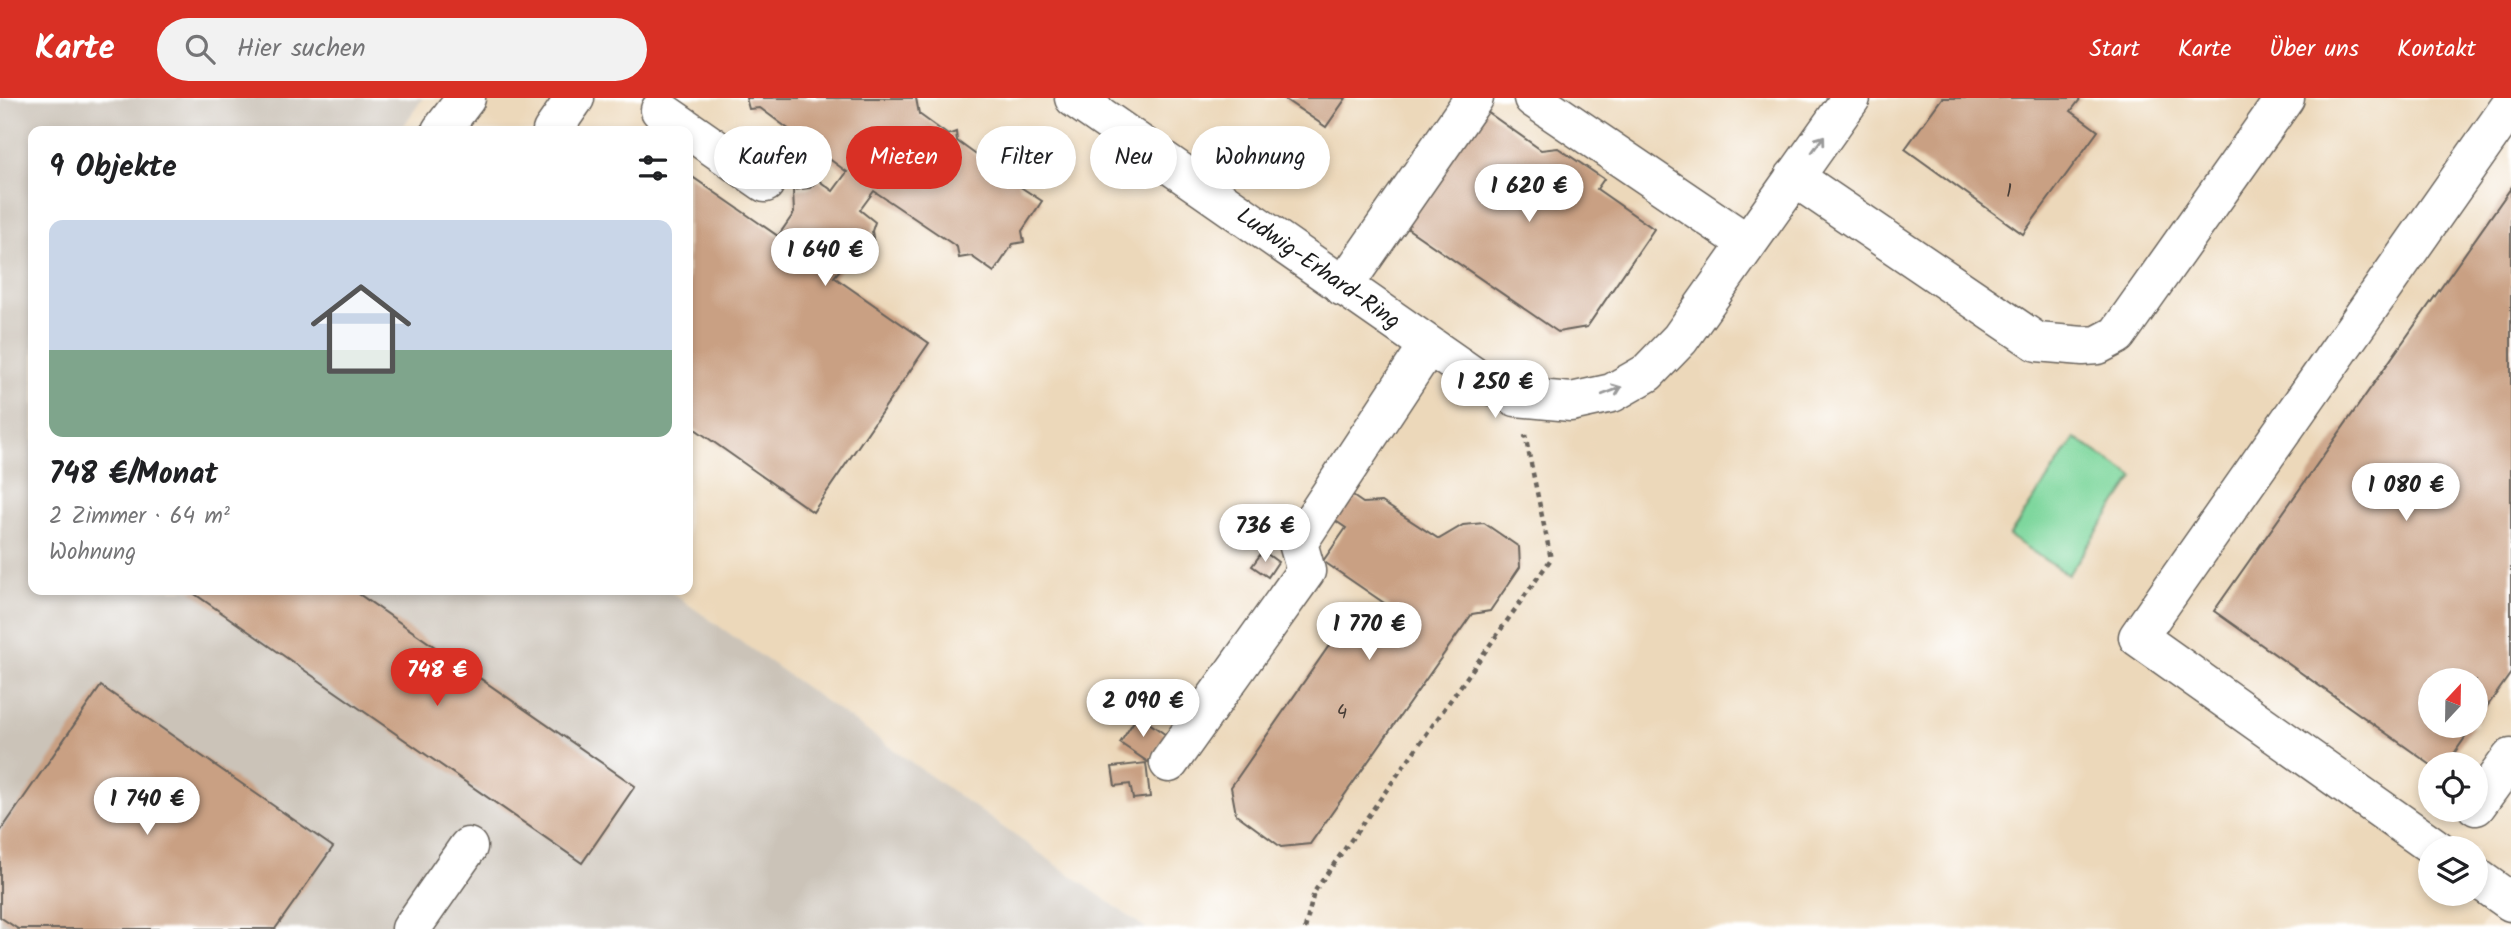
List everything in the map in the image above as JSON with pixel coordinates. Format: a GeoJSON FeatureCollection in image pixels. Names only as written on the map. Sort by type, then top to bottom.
{"type":"FeatureCollection","features":[{"type":"Feature","properties":{"kind":"street"},"geometry":{"type":"LineString","coordinates":[[445,126],[466,98]]}},
{"type":"Feature","properties":{"kind":"street"},"geometry":{"type":"LineString","coordinates":[[555,126],[575,98]]}},
{"type":"Feature","properties":{"kind":"street","name":"Ludwig-Erhard-Ring"},"geometry":{"type":"LineString","coordinates":[[1074,98],[1476,378],[1517,397],[1571,402],[1612,393],[1647,373],[1680,339],[1851,98]]}},
{"type":"Feature","properties":{"kind":"street"},"geometry":{"type":"LineString","coordinates":[[1343,286],[1474,98]]}},
{"type":"Feature","properties":{"kind":"street"},"geometry":{"type":"LineString","coordinates":[[1534,98],[1747,243]]}},
{"type":"Feature","properties":{"kind":"street"},"geometry":{"type":"LineString","coordinates":[[1794,177],[2037,342],[2098,345],[2117,335],[2285,98]]}},
{"type":"Feature","properties":{"kind":"street"},"geometry":{"type":"LineString","coordinates":[[2419,836],[2138,637],[2511,105]]}},
{"type":"Feature","properties":{"kind":"street"},"geometry":{"type":"LineString","coordinates":[[657,113],[677,126]]}},
{"type":"Feature","properties":{"kind":"street"},"geometry":{"type":"LineString","coordinates":[[693,136],[714,150]]}},
{"type":"Feature","properties":{"kind":"street"},"geometry":{"type":"LineString","coordinates":[[1170,763],[1306,571],[1298,543],[1428,346]]}},
{"type":"Feature","properties":{"kind":"street"},"geometry":{"type":"LineString","coordinates":[[2488,790],[2511,758]]}},
{"type":"Feature","properties":{"kind":"street"},"geometry":{"type":"LineString","coordinates":[[411,929],[468,847]]}},
{"type":"Feature","properties":{"kind":"street"},"geometry":{"type":"LineString","coordinates":[[2488,886],[2511,902]]}},
{"type":"Feature","properties":{"kind":"path"},"geometry":{"type":"LineString","coordinates":[[1306,929],[1314,892],[1551,559],[1517,397]]}},
{"type":"Feature","properties":{"kind":"shaded area"},"geometry":{"type":"Polygon","coordinates":[[[0,98],[423,98],[403,126],[28,126],[28,595],[675,595],[1147,929],[0,929],[0,98]]]}},
{"type":"Feature","properties":{"kind":"shaded area"},"geometry":{"type":"Polygon","coordinates":[[[423,98],[2511,98],[2511,884],[2480,929],[1147,929],[675,595],[693,595],[693,126],[403,126],[423,98]]]}},
{"type":"Feature","properties":{"kind":"green space"},"geometry":{"type":"Polygon","coordinates":[[[2075,438],[2134,477],[2068,575],[2009,536],[2075,438]]]}},
{"type":"Feature","properties":{"kind":"building"},"geometry":{"type":"Polygon","coordinates":[[[746,98],[916,98],[919,114],[936,126],[846,126],[846,171],[832,161],[832,126],[784,126],[760,108],[749,109],[746,98]]]}},
{"type":"Feature","properties":{"kind":"building"},"geometry":{"type":"Polygon","coordinates":[[[1283,98],[1346,98],[1325,126],[1283,98]]]}},
{"type":"Feature","properties":{"kind":"building"},"geometry":{"type":"Polygon","coordinates":[[[1942,98],[2081,98],[2071,111],[2098,131],[2023,234],[1905,149],[1942,98]]]}},
{"type":"Feature","properties":{"kind":"building"},"geometry":{"type":"Polygon","coordinates":[[[1483,109],[1541,150],[1558,148],[1604,179],[1597,189],[1654,229],[1587,327],[1558,332],[1401,224],[1483,109]]]}},
{"type":"Feature","properties":{"kind":"building"},"geometry":{"type":"Polygon","coordinates":[[[962,145],[976,155],[976,189],[1024,189],[1042,201],[1022,231],[1024,242],[1013,244],[994,272],[971,256],[959,258],[957,247],[874,191],[860,210],[875,222],[872,231],[875,250],[857,249],[834,277],[929,343],[813,512],[693,428],[693,177],[778,236],[794,213],[793,190],[833,191],[846,173],[846,189],[962,189],[962,145]]]}},
{"type":"Feature","properties":{"kind":"building"},"geometry":{"type":"Polygon","coordinates":[[[2511,188],[2511,673],[2488,705],[2488,668],[2418,668],[2418,738],[2465,738],[2455,752],[2418,752],[2418,756],[2214,611],[2511,188]]]}},
{"type":"Feature","properties":{"kind":"building"},"geometry":{"type":"Polygon","coordinates":[[[1347,492],[1363,503],[1382,502],[1439,539],[1463,525],[1484,523],[1519,547],[1520,567],[1490,611],[1472,614],[1310,844],[1281,847],[1236,814],[1231,787],[1351,614],[1387,638],[1403,616],[1323,561],[1346,528],[1330,517],[1347,492]]]}},
{"type":"Feature","properties":{"kind":"building"},"geometry":{"type":"Polygon","coordinates":[[[1263,551],[1278,562],[1268,577],[1252,566],[1263,551]]]}},
{"type":"Feature","properties":{"kind":"building"},"geometry":{"type":"Polygon","coordinates":[[[196,595],[360,595],[635,786],[582,863],[196,595]]]}},
{"type":"Feature","properties":{"kind":"building"},"geometry":{"type":"Polygon","coordinates":[[[101,686],[333,847],[275,929],[18,929],[0,917],[0,832],[101,686]]]}},
{"type":"Feature","properties":{"kind":"building"},"geometry":{"type":"Polygon","coordinates":[[[1138,715],[1166,735],[1148,762],[1120,743],[1138,715]]]}},
{"type":"Feature","properties":{"kind":"building"},"geometry":{"type":"Polygon","coordinates":[[[1146,763],[1150,797],[1133,799],[1130,784],[1115,786],[1112,767],[1146,763]]]}}]}
